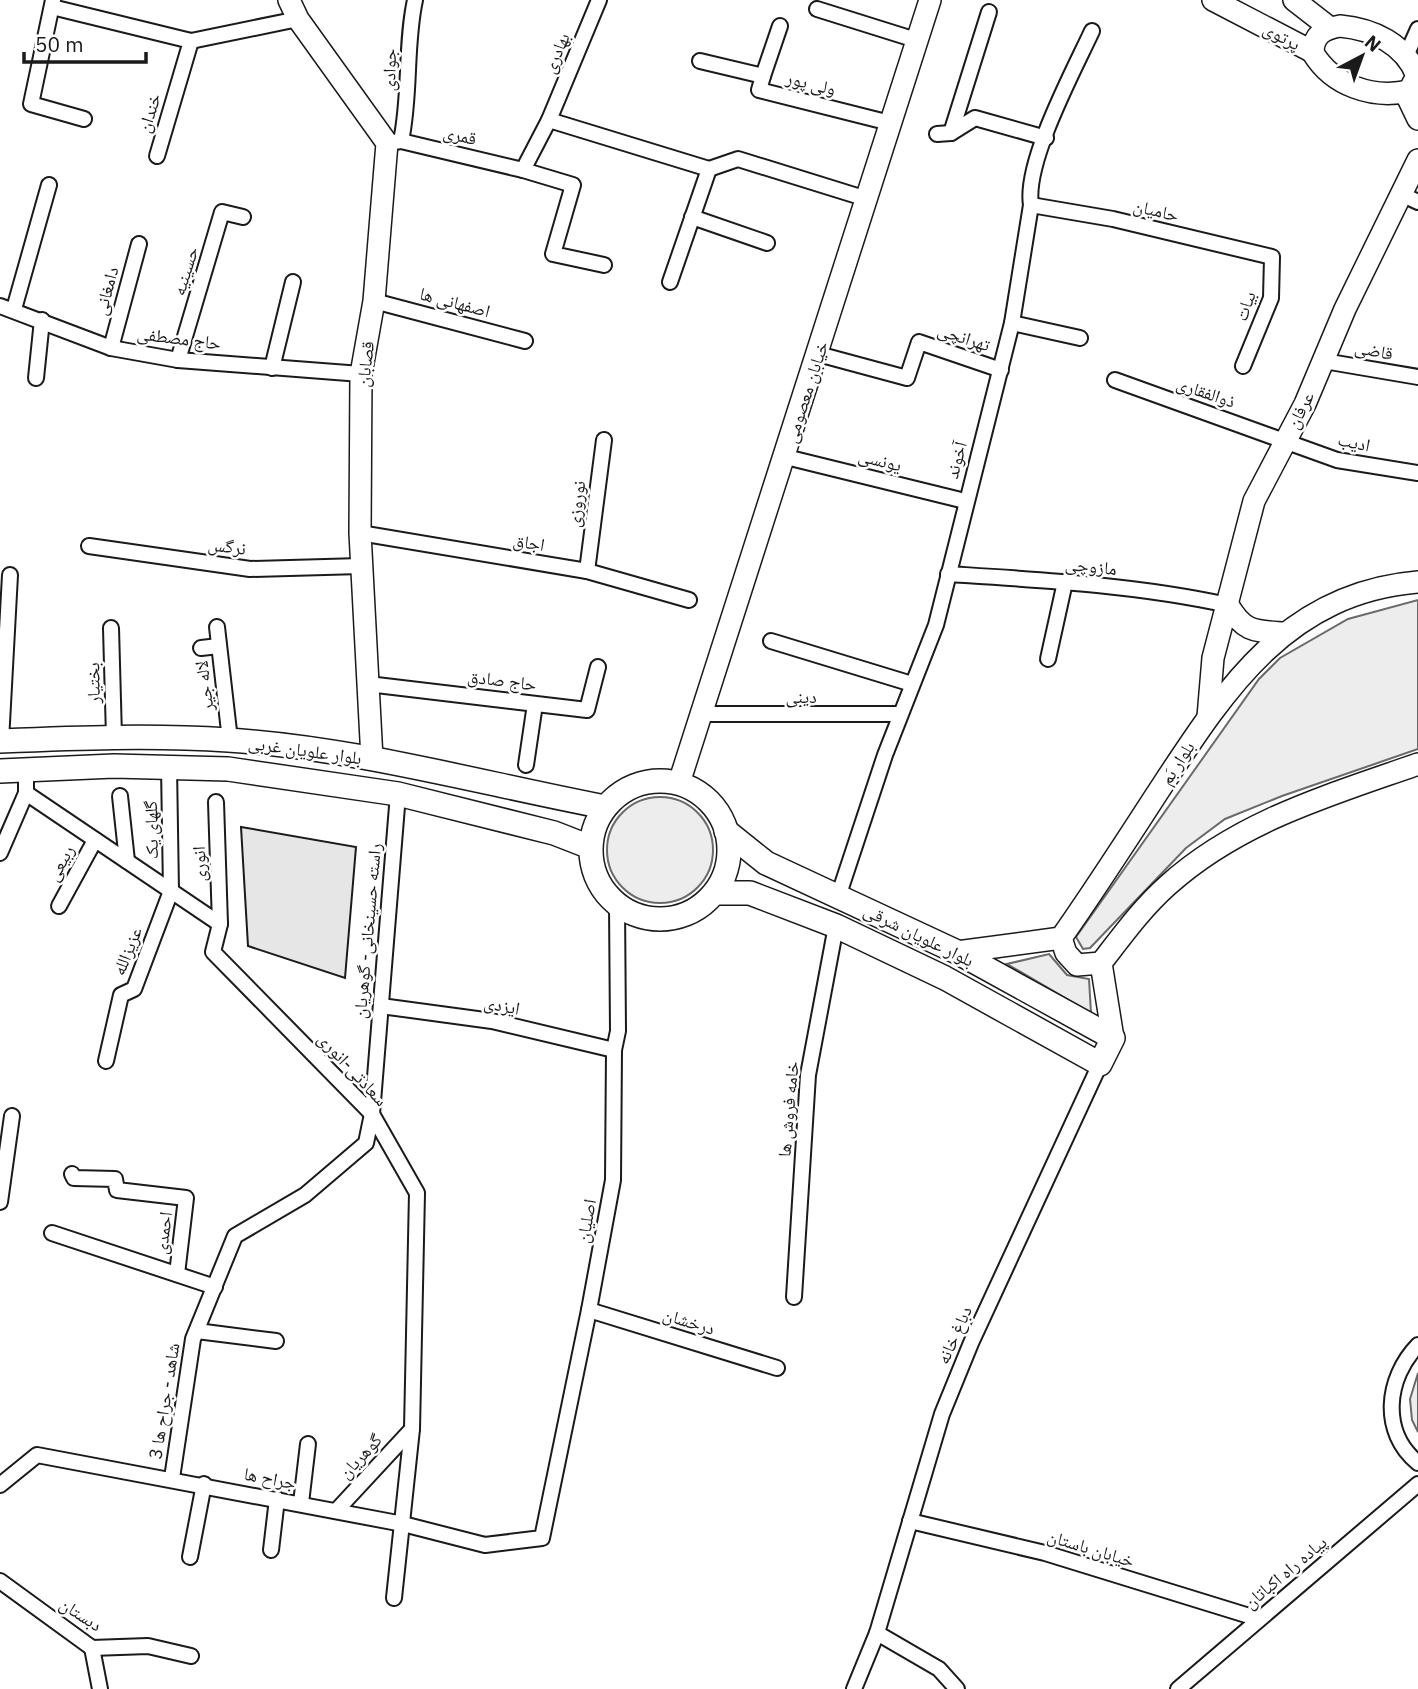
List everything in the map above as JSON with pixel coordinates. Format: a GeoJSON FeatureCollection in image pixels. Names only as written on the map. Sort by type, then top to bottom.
{"type":"FeatureCollection","features":[{"type":"Feature","properties":{"kind":"main road","name":"خیابان معصومی"},"geometry":{"type":"LineString","coordinates":[[680,783],[930,0]]}},
{"type":"Feature","properties":{"kind":"main road","name":"پرتوی"},"geometry":{"type":"LineString","coordinates":[[1213,0],[1313,52],[1320,65],[1332,75],[1364,91],[1389,96],[1405,92]]}},
{"type":"Feature","properties":{"kind":"main road"},"geometry":{"type":"LineString","coordinates":[[1294,0],[1330,28],[1360,28],[1379,36],[1413,66],[1416,83],[1405,92],[1418,119]]}},
{"type":"Feature","properties":{"kind":"main road"},"geometry":{"type":"LineString","coordinates":[[293,9],[394,142]]}},
{"type":"Feature","properties":{"kind":"main road","name":"پرتوی"},"geometry":{"type":"LineString","coordinates":[[1313,52],[1316,38],[1330,28]]}},
{"type":"Feature","properties":{"kind":"main road","name":"قصابان"},"geometry":{"type":"LineString","coordinates":[[372,759],[360,533],[361,374],[374,300],[394,142]]}},
{"type":"Feature","properties":{"kind":"main road","name":"عرفان"},"geometry":{"type":"LineString","coordinates":[[1208,717],[1213,658],[1254,501],[1324,360],[1345,309],[1410,198],[1418,160]]}},
{"type":"Feature","properties":{"kind":"main road","name":"بلوار بَم"},"geometry":{"type":"LineString","coordinates":[[1061,938],[1208,717],[1251,661],[1283,633],[1317,612],[1363,592],[1418,582]]}},
{"type":"Feature","properties":{"kind":"main road"},"geometry":{"type":"LineString","coordinates":[[1228,605],[1236,620],[1253,631],[1283,633]]}},
{"type":"Feature","properties":{"kind":"main road","name":"بلوار علویان غربی"},"geometry":{"type":"LineString","coordinates":[[0,741],[114,737],[235,741],[372,759],[605,807]]}},
{"type":"Feature","properties":{"kind":"main road"},"geometry":{"type":"LineString","coordinates":[[235,741],[238,770]]}},
{"type":"Feature","properties":{"kind":"main road"},"geometry":{"type":"LineString","coordinates":[[957,952],[1061,938],[1066,953],[1077,965],[1101,963],[1138,916],[1168,886],[1197,862],[1241,833],[1300,805],[1418,764]]}},
{"type":"Feature","properties":{"kind":"main road","name":"بلوار علویان غربی"},"geometry":{"type":"LineString","coordinates":[[0,771],[169,767],[238,770],[398,794],[554,833],[590,847]]}},
{"type":"Feature","properties":{"kind":"main road"},"geometry":{"type":"LineString","coordinates":[[662,780],[680,783],[702,795],[717,811],[726,831],[727,863],[715,893],[699,907],[679,917],[647,917],[617,905],[598,879],[590,847],[594,826],[605,807],[621,792],[640,783],[662,780]]}},
{"type":"Feature","properties":{"kind":"main road","name":"بلوار علویان شرقی"},"geometry":{"type":"LineString","coordinates":[[726,831],[766,863],[957,952],[1113,1038]]}},
{"type":"Feature","properties":{"kind":"main road","name":"بلوار علویان شرقی"},"geometry":{"type":"LineString","coordinates":[[715,893],[750,893],[836,926],[945,978],[1100,1064]]}},
{"type":"Feature","properties":{"kind":"main road"},"geometry":{"type":"LineString","coordinates":[[1100,1064],[1113,1038],[1101,963]]}},
{"type":"Feature","properties":{"kind":"street","name":"جوادی"},"geometry":{"type":"LineString","coordinates":[[394,142],[407,113],[410,25],[415,0]]}},
{"type":"Feature","properties":{"kind":"street","name":"بهادری"},"geometry":{"type":"LineString","coordinates":[[523,170],[549,120],[599,0]]}},
{"type":"Feature","properties":{"kind":"street"},"geometry":{"type":"LineString","coordinates":[[84,119],[32,104],[53,3],[191,41],[293,9]]}},
{"type":"Feature","properties":{"kind":"street"},"geometry":{"type":"LineString","coordinates":[[817,9],[916,40]]}},
{"type":"Feature","properties":{"kind":"street"},"geometry":{"type":"LineString","coordinates":[[989,12],[944,133],[975,118],[1046,138]]}},
{"type":"Feature","properties":{"kind":"street"},"geometry":{"type":"LineString","coordinates":[[763,76],[780,26]]}},
{"type":"Feature","properties":{"kind":"street"},"geometry":{"type":"LineString","coordinates":[[1413,66],[1418,29]]}},
{"type":"Feature","properties":{"kind":"street","name":"آخوند"},"geometry":{"type":"LineString","coordinates":[[838,897],[900,715],[936,625],[965,501],[1012,323],[1031,205],[1028,190],[1046,138],[1092,31]]}},
{"type":"Feature","properties":{"kind":"street","name":"خندان"},"geometry":{"type":"LineString","coordinates":[[157,156],[191,41]]}},
{"type":"Feature","properties":{"kind":"street","name":"ولی پور"},"geometry":{"type":"LineString","coordinates":[[699,61],[763,76],[759,90],[890,123]]}},
{"type":"Feature","properties":{"kind":"street"},"geometry":{"type":"LineString","coordinates":[[549,120],[709,169],[738,159],[867,199]]}},
{"type":"Feature","properties":{"kind":"street","name":"قمری"},"geometry":{"type":"LineString","coordinates":[[394,142],[523,170],[573,186],[553,254],[604,265]]}},
{"type":"Feature","properties":{"kind":"street"},"geometry":{"type":"LineString","coordinates":[[670,282],[709,169]]}},
{"type":"Feature","properties":{"kind":"street"},"geometry":{"type":"LineString","coordinates":[[7,307],[49,185]]}},
{"type":"Feature","properties":{"kind":"street","name":"حامیان"},"geometry":{"type":"LineString","coordinates":[[1031,205],[1113,219],[1272,257]]}},
{"type":"Feature","properties":{"kind":"street","name":"حسینیه"},"geometry":{"type":"LineString","coordinates":[[178,360],[222,212],[243,217]]}},
{"type":"Feature","properties":{"kind":"street"},"geometry":{"type":"LineString","coordinates":[[692,217],[767,243]]}},
{"type":"Feature","properties":{"kind":"street","name":"دامغانی"},"geometry":{"type":"LineString","coordinates":[[111,348],[139,244]]}},
{"type":"Feature","properties":{"kind":"street","name":"بیات"},"geometry":{"type":"LineString","coordinates":[[1243,366],[1271,298],[1272,257]]}},
{"type":"Feature","properties":{"kind":"street"},"geometry":{"type":"LineString","coordinates":[[272,368],[293,282]]}},
{"type":"Feature","properties":{"kind":"street","name":"اصفهانی ها"},"geometry":{"type":"LineString","coordinates":[[374,300],[525,341]]}},
{"type":"Feature","properties":{"kind":"street","name":"حاج مصطفی"},"geometry":{"type":"LineString","coordinates":[[7,307],[111,348],[178,360],[361,374]]}},
{"type":"Feature","properties":{"kind":"street"},"geometry":{"type":"LineString","coordinates":[[36,378],[42,320]]}},
{"type":"Feature","properties":{"kind":"street"},"geometry":{"type":"LineString","coordinates":[[1012,323],[1080,338]]}},
{"type":"Feature","properties":{"kind":"street","name":"تهرانچی"},"geometry":{"type":"LineString","coordinates":[[818,354],[907,378],[919,342],[1001,370]]}},
{"type":"Feature","properties":{"kind":"street","name":"قاضی"},"geometry":{"type":"LineString","coordinates":[[1324,360],[1418,377]]}},
{"type":"Feature","properties":{"kind":"street","name":"ذوالفقاری"},"geometry":{"type":"LineString","coordinates":[[1115,380],[1285,440]]}},
{"type":"Feature","properties":{"kind":"street","name":"نوروزی"},"geometry":{"type":"LineString","coordinates":[[587,571],[604,440]]}},
{"type":"Feature","properties":{"kind":"street","name":"ادیب"},"geometry":{"type":"LineString","coordinates":[[1285,440],[1337,460],[1418,473]]}},
{"type":"Feature","properties":{"kind":"street","name":"یونسی"},"geometry":{"type":"LineString","coordinates":[[786,457],[965,501]]}},
{"type":"Feature","properties":{"kind":"street","name":"اجاق"},"geometry":{"type":"LineString","coordinates":[[360,533],[587,571],[689,600]]}},
{"type":"Feature","properties":{"kind":"street","name":"نرگس"},"geometry":{"type":"LineString","coordinates":[[89,547],[250,569],[361,566]]}},
{"type":"Feature","properties":{"kind":"street","name":"مازوچی"},"geometry":{"type":"LineString","coordinates":[[948,574],[1065,582],[1182,595],[1228,605]]}},
{"type":"Feature","properties":{"kind":"street"},"geometry":{"type":"LineString","coordinates":[[0,741],[10,575]]}},
{"type":"Feature","properties":{"kind":"street"},"geometry":{"type":"LineString","coordinates":[[1048,659],[1065,582]]}},
{"type":"Feature","properties":{"kind":"street","name":"لاله جیر"},"geometry":{"type":"LineString","coordinates":[[216,627],[235,741]]}},
{"type":"Feature","properties":{"kind":"street","name":"بختیار"},"geometry":{"type":"LineString","coordinates":[[111,628],[114,737]]}},
{"type":"Feature","properties":{"kind":"street"},"geometry":{"type":"LineString","coordinates":[[771,641],[912,684]]}},
{"type":"Feature","properties":{"kind":"street"},"geometry":{"type":"LineString","coordinates":[[201,648],[219,646]]}},
{"type":"Feature","properties":{"kind":"street","name":"حاج صادق"},"geometry":{"type":"LineString","coordinates":[[368,684],[587,710],[598,667]]}},
{"type":"Feature","properties":{"kind":"street"},"geometry":{"type":"LineString","coordinates":[[526,765],[535,704]]}},
{"type":"Feature","properties":{"kind":"street","name":"دینی"},"geometry":{"type":"LineString","coordinates":[[704,714],[900,715]]}},
{"type":"Feature","properties":{"kind":"street","name":"گلهای یک"},"geometry":{"type":"LineString","coordinates":[[169,767],[171,891]]}},
{"type":"Feature","properties":{"kind":"street"},"geometry":{"type":"LineString","coordinates":[[0,853],[26,793],[26,770]]}},
{"type":"Feature","properties":{"kind":"street"},"geometry":{"type":"LineString","coordinates":[[26,793],[220,924]]}},
{"type":"Feature","properties":{"kind":"street","name":"راسته حسینخانی- گوهریان"},"geometry":{"type":"LineString","coordinates":[[372,1114],[398,794]]}},
{"type":"Feature","properties":{"kind":"street"},"geometry":{"type":"LineString","coordinates":[[120,796],[127,861]]}},
{"type":"Feature","properties":{"kind":"street","name":"انوری"},"geometry":{"type":"LineString","coordinates":[[216,803],[220,924]]}},
{"type":"Feature","properties":{"kind":"street","name":"ربیعی"},"geometry":{"type":"LineString","coordinates":[[58,906],[95,840]]}},
{"type":"Feature","properties":{"kind":"street","name":"عزیزالله"},"geometry":{"type":"LineString","coordinates":[[106,1061],[121,995],[134,989],[171,891]]}},
{"type":"Feature","properties":{"kind":"street","name":"اصلیان"},"geometry":{"type":"LineString","coordinates":[[542,1538],[613,1180],[614,1050],[618,1031],[617,905]]}},
{"type":"Feature","properties":{"kind":"street","name":"سعادتی-انوری"},"geometry":{"type":"LineString","coordinates":[[220,924],[213,952],[372,1114],[417,1193],[412,1429],[394,1598]]}},
{"type":"Feature","properties":{"kind":"street","name":"خامه فروش ها"},"geometry":{"type":"LineString","coordinates":[[794,1297],[808,1075],[836,926]]}},
{"type":"Feature","properties":{"kind":"street","name":"ایزدی"},"geometry":{"type":"LineString","coordinates":[[381,1006],[492,1021],[614,1050]]}},
{"type":"Feature","properties":{"kind":"street","name":"دباغ خانه"},"geometry":{"type":"LineString","coordinates":[[854,1689],[877,1633],[942,1414],[971,1343],[1100,1064]]}},
{"type":"Feature","properties":{"kind":"street","name":"شاهد - جراح ها 3"},"geometry":{"type":"LineString","coordinates":[[172,1478],[197,1331],[235,1236],[305,1195],[366,1143],[372,1114]]}},
{"type":"Feature","properties":{"kind":"street"},"geometry":{"type":"LineString","coordinates":[[0,1202],[12,1116]]}},
{"type":"Feature","properties":{"kind":"street","name":"احمدی"},"geometry":{"type":"LineString","coordinates":[[72,1174],[75,1178],[115,1179],[117,1190],[186,1198],[177,1275]]}},
{"type":"Feature","properties":{"kind":"street"},"geometry":{"type":"LineString","coordinates":[[52,1233],[215,1287]]}},
{"type":"Feature","properties":{"kind":"street","name":"درخشان"},"geometry":{"type":"LineString","coordinates":[[589,1310],[777,1368]]}},
{"type":"Feature","properties":{"kind":"street"},"geometry":{"type":"LineString","coordinates":[[197,1331],[276,1341]]}},
{"type":"Feature","properties":{"kind":"street"},"geometry":{"type":"LineString","coordinates":[[1418,1345],[1405,1359],[1394,1383],[1391,1408],[1397,1434],[1410,1456],[1418,1463]]}},
{"type":"Feature","properties":{"kind":"street","name":"گوهریان"},"geometry":{"type":"LineString","coordinates":[[336,1511],[412,1429]]}},
{"type":"Feature","properties":{"kind":"street"},"geometry":{"type":"LineString","coordinates":[[301,1503],[308,1444]]}},
{"type":"Feature","properties":{"kind":"street","name":"جراح ها"},"geometry":{"type":"LineString","coordinates":[[0,1485],[37,1455],[301,1503],[403,1524],[485,1545],[542,1538]]}},
{"type":"Feature","properties":{"kind":"street"},"geometry":{"type":"LineString","coordinates":[[190,1557],[204,1484]]}},
{"type":"Feature","properties":{"kind":"street","name":"پیاده راه اکباتان"},"geometry":{"type":"LineString","coordinates":[[1178,1689],[1418,1484]]}},
{"type":"Feature","properties":{"kind":"street"},"geometry":{"type":"LineString","coordinates":[[271,1550],[277,1499]]}},
{"type":"Feature","properties":{"kind":"street","name":"خیابان باستان"},"geometry":{"type":"LineString","coordinates":[[910,1521],[1045,1553],[1259,1619]]}},
{"type":"Feature","properties":{"kind":"street","name":"دبستان"},"geometry":{"type":"LineString","coordinates":[[0,1581],[92,1647],[148,1646],[191,1656]]}},
{"type":"Feature","properties":{"kind":"street"},"geometry":{"type":"LineString","coordinates":[[877,1633],[939,1670],[957,1689]]}},
{"type":"Feature","properties":{"kind":"street"},"geometry":{"type":"LineString","coordinates":[[92,1647],[100,1689]]}},
{"type":"Feature","properties":{"kind":"shaded area"},"geometry":{"type":"Polygon","coordinates":[[[1418,600],[1418,749],[1282,796],[1225,819],[1186,848],[1090,948],[1083,949],[1076,937],[1259,679],[1280,658],[1348,619],[1418,600]]]}},
{"type":"Feature","properties":{"kind":"shaded area"},"geometry":{"type":"Polygon","coordinates":[[[660,797],[680,801],[697,813],[709,830],[713,850],[709,870],[697,887],[680,899],[660,903],[640,899],[623,887],[611,870],[607,850],[611,830],[623,813],[640,801],[660,797]]]}},
{"type":"Feature","properties":{"kind":"shaded area"},"geometry":{"type":"Polygon","coordinates":[[[1049,954],[1067,975],[1089,979],[1091,1013],[1007,964],[1049,954]]]}},
{"type":"Feature","properties":{"kind":"shaded area"},"geometry":{"type":"Polygon","coordinates":[[[1418,1373],[1418,1432],[1412,1420],[1410,1399],[1418,1373]]]}},
{"type":"Feature","properties":{"kind":"building"},"geometry":{"type":"Polygon","coordinates":[[[241,827],[356,847],[345,978],[248,946],[241,827]]]}}]}
